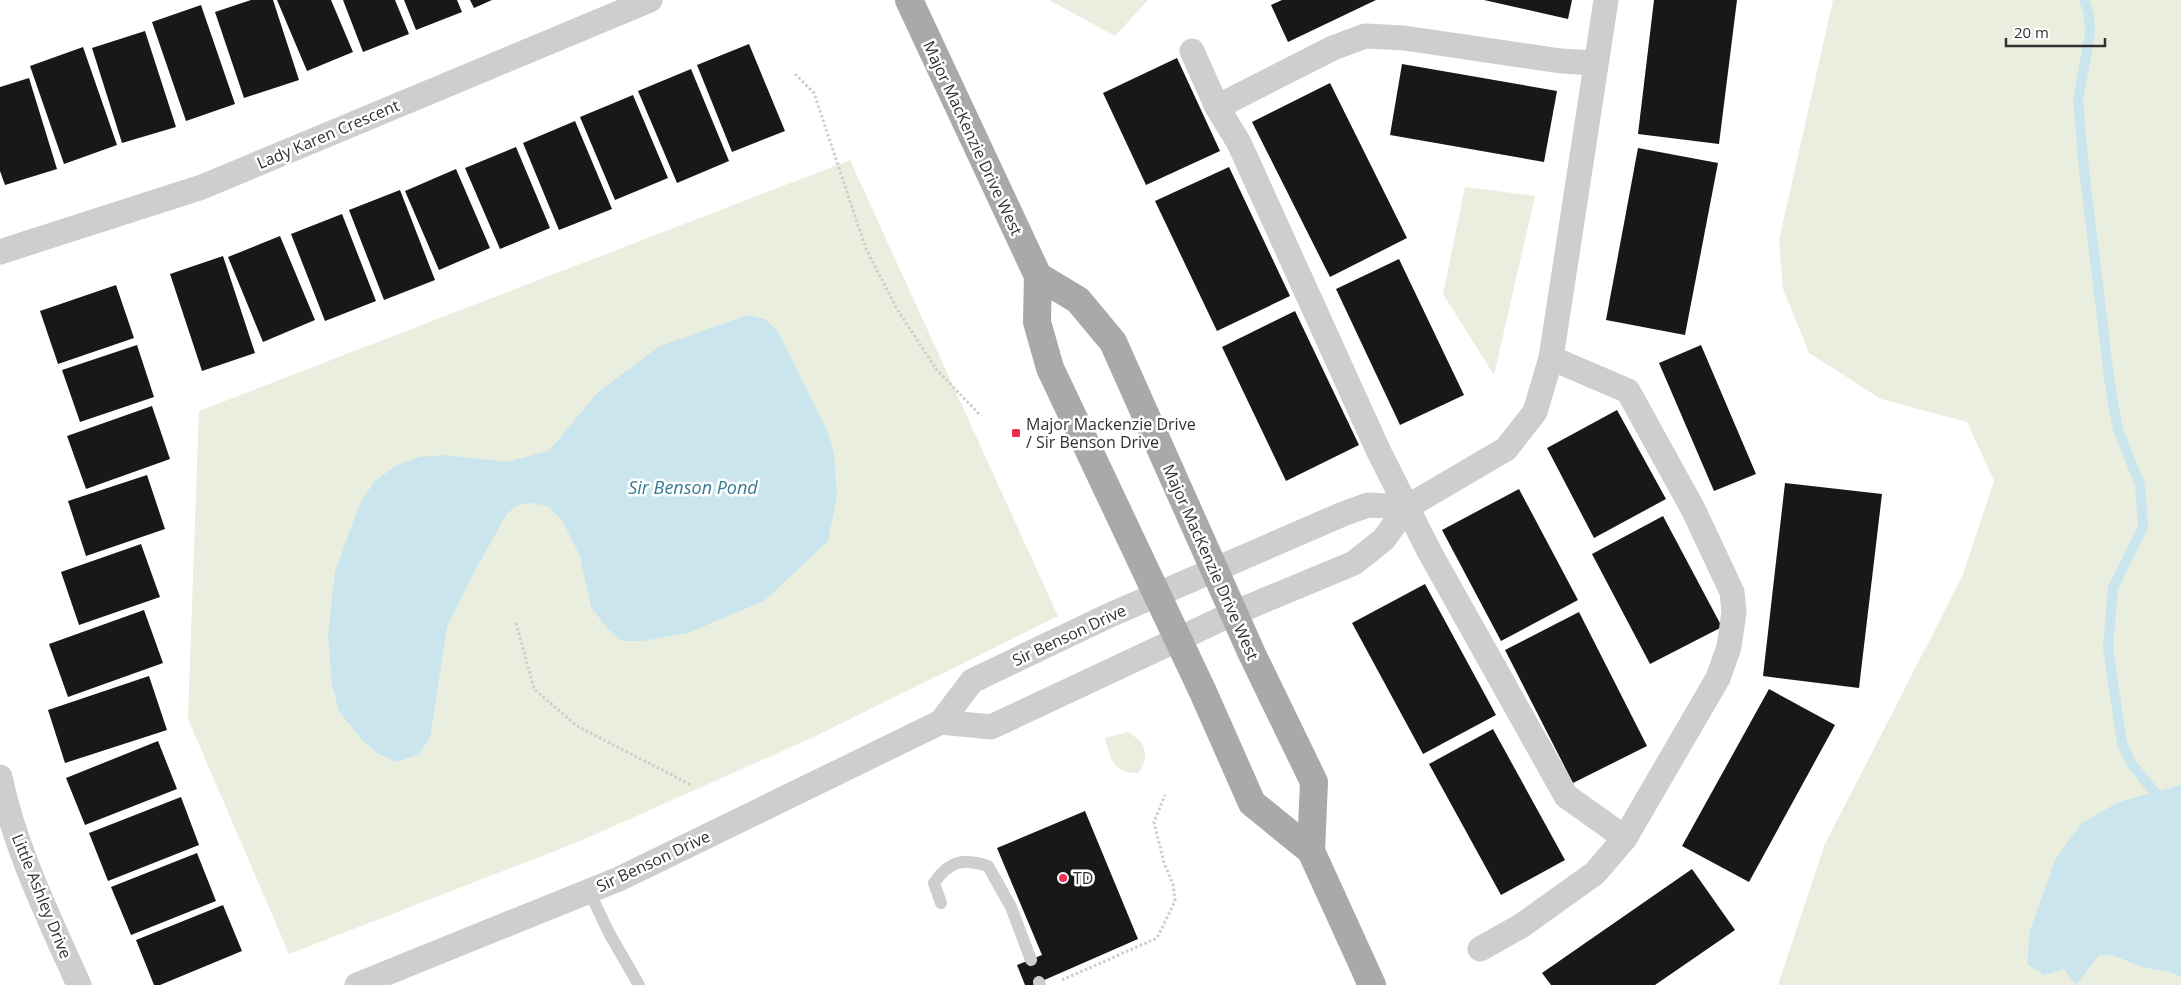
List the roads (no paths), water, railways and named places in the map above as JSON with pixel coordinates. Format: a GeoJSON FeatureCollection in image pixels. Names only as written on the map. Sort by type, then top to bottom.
{"type":"FeatureCollection","features":[{"type":"Feature","properties":{"kind":"main road","name":"Major MacKenzie Drive West"},"geometry":{"type":"LineString","coordinates":[[909,0],[1038,276],[1037,322],[1050,368],[1252,803],[1311,852],[1372,985]]}},
{"type":"Feature","properties":{"kind":"main road","name":"Major MacKenzie Drive West"},"geometry":{"type":"LineString","coordinates":[[1038,276],[1078,300],[1113,342],[1234,613],[1314,782],[1311,852]]}},
{"type":"Feature","properties":{"kind":"street","name":"Lady Karen Crescent"},"geometry":{"type":"LineString","coordinates":[[0,252],[202,187],[650,0]]}},
{"type":"Feature","properties":{"kind":"street"},"geometry":{"type":"LineString","coordinates":[[941,722],[991,727],[1234,613],[1354,563],[1384,539],[1408,507],[1506,449],[1535,412],[1551,358],[1606,0]]}},
{"type":"Feature","properties":{"kind":"street"},"geometry":{"type":"LineString","coordinates":[[1217,107],[1333,48],[1365,36],[1404,38],[1561,61],[1595,63]]}},
{"type":"Feature","properties":{"kind":"street"},"geometry":{"type":"LineString","coordinates":[[1192,51],[1217,107],[1239,143],[1379,452],[1429,551],[1566,796],[1625,838]]}},
{"type":"Feature","properties":{"kind":"street"},"geometry":{"type":"LineString","coordinates":[[1480,950],[1521,926],[1595,873],[1625,838],[1724,666],[1734,612],[1732,592],[1693,509],[1628,391],[1551,358]]}},
{"type":"Feature","properties":{"kind":"street","name":"Sir Benson Drive"},"geometry":{"type":"LineString","coordinates":[[357,985],[589,891],[941,722],[972,681],[1157,596],[1343,514],[1368,505],[1408,507]]}},
{"type":"Feature","properties":{"kind":"street","name":"Little Ashley Drive"},"geometry":{"type":"LineString","coordinates":[[0,777],[7,811],[45,909],[79,985]]}},
{"type":"Feature","properties":{"kind":"lane"},"geometry":{"type":"LineString","coordinates":[[941,903],[934,883],[943,870],[955,863],[974,862],[988,866],[1011,907],[1031,960]]}},
{"type":"Feature","properties":{"kind":"lane"},"geometry":{"type":"LineString","coordinates":[[589,891],[609,933],[639,985]]}},
{"type":"Feature","properties":{"kind":"water","name":"Sir Benson Pond"},"geometry":{"type":"Polygon","coordinates":[[[748,315],[765,319],[779,333],[829,435],[834,455],[837,495],[828,541],[764,601],[687,633],[643,641],[622,641],[607,628],[591,607],[580,556],[562,520],[548,506],[532,503],[517,505],[506,515],[472,576],[447,627],[430,738],[418,755],[396,762],[377,753],[361,739],[339,711],[332,684],[328,636],[335,572],[360,503],[375,481],[397,465],[420,457],[446,455],[506,462],[549,451],[598,392],[660,346],[748,315]]]}},
{"type":"Feature","properties":{"kind":"water"},"geometry":{"type":"Polygon","coordinates":[[[2181,785],[2181,977],[2140,966],[2116,956],[2099,955],[2076,985],[2064,969],[2044,975],[2027,964],[2030,930],[2056,858],[2082,823],[2119,802],[2181,785]]]}},
{"type":"Feature","properties":{"kind":"waterway"},"geometry":{"type":"LineString","coordinates":[[2084,0],[2089,14],[2090,34],[2078,100],[2084,169],[2110,385],[2118,430],[2140,485],[2143,527],[2113,588],[2108,648],[2122,743],[2131,763],[2156,794]]}},
{"type":"Feature","properties":{"kind":"place","name":"Major Mackenzie Drive / Sir Benson Drive"},"geometry":{"type":"Point","coordinates":[1016,433]}},
{"type":"Feature","properties":{"kind":"place","name":"TD"},"geometry":{"type":"Point","coordinates":[1063,878]}}]}
